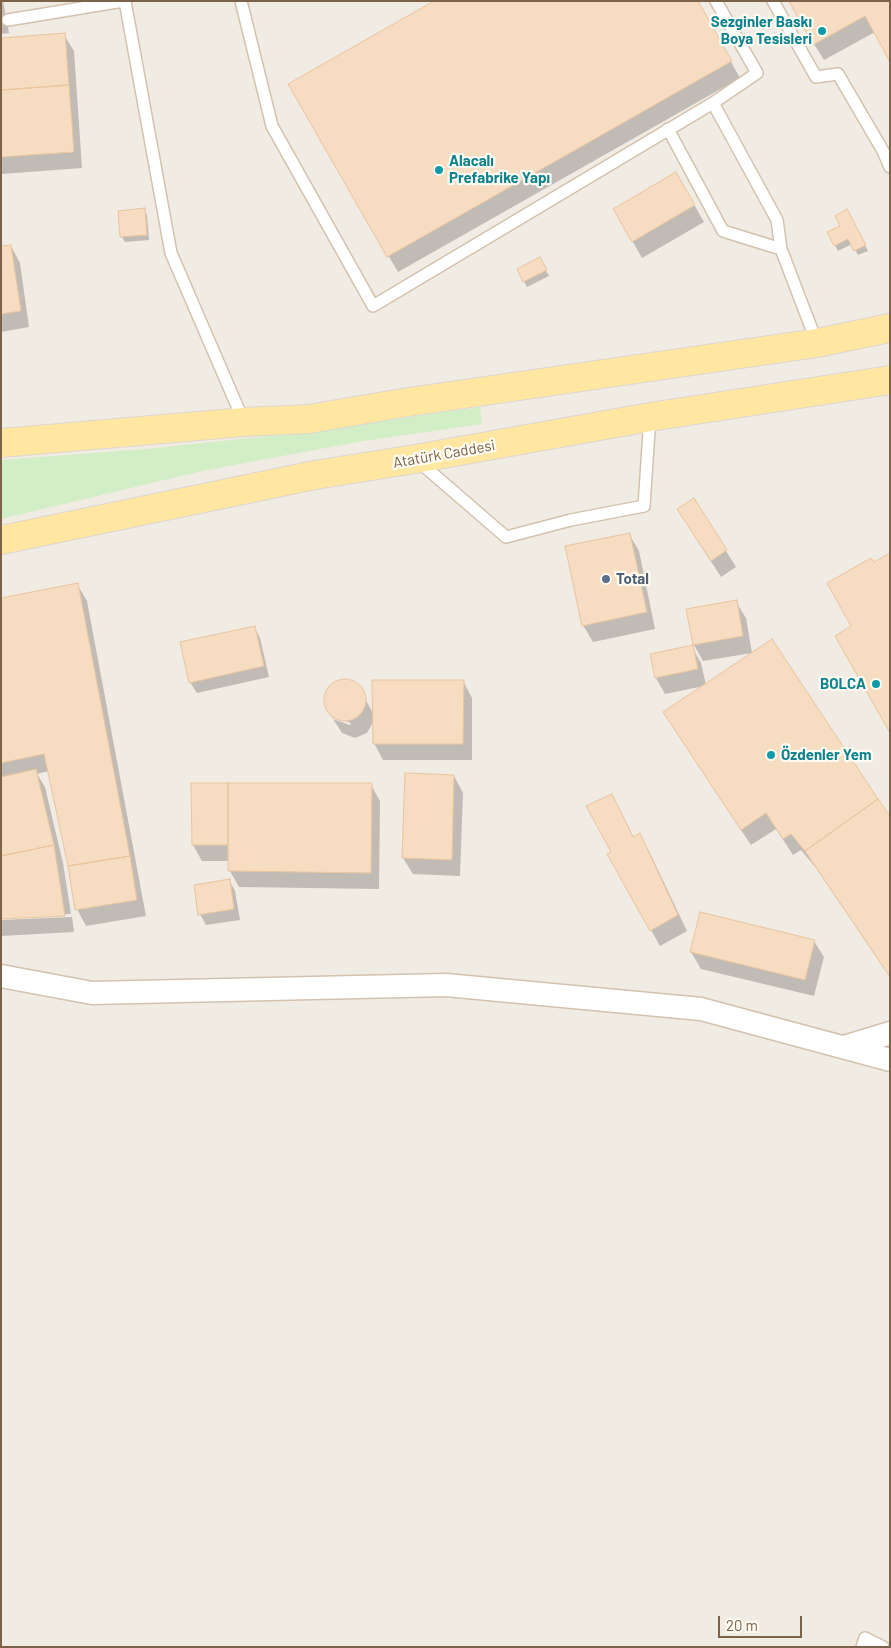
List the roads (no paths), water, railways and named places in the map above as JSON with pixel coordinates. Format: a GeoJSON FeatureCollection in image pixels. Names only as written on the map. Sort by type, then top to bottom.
{"type":"FeatureCollection","features":[{"type":"Feature","properties":{"kind":"main road"},"geometry":{"type":"LineString","coordinates":[[1,443],[244,422],[309,419],[402,403],[817,343],[890,328]]}},
{"type":"Feature","properties":{"kind":"main road","name":"Atatürk Caddesi"},"geometry":{"type":"LineString","coordinates":[[1,540],[315,475],[650,417],[890,380]]}},
{"type":"Feature","properties":{"kind":"street"},"geometry":{"type":"LineString","coordinates":[[1,976],[92,993],[446,985],[701,1009],[890,1060]]}},
{"type":"Feature","properties":{"kind":"street"},"geometry":{"type":"LineString","coordinates":[[844,1047],[890,1033]]}},
{"type":"Feature","properties":{"kind":"lane"},"geometry":{"type":"LineString","coordinates":[[8,20],[124,1],[171,253],[244,422]]}},
{"type":"Feature","properties":{"kind":"lane"},"geometry":{"type":"LineString","coordinates":[[241,1],[272,126],[373,306],[713,103],[757,73],[716,1]]}},
{"type":"Feature","properties":{"kind":"lane"},"geometry":{"type":"LineString","coordinates":[[772,1],[816,77],[838,74],[886,149],[890,167]]}},
{"type":"Feature","properties":{"kind":"lane"},"geometry":{"type":"LineString","coordinates":[[713,103],[776,220],[781,249],[817,343]]}},
{"type":"Feature","properties":{"kind":"lane"},"geometry":{"type":"LineString","coordinates":[[668,130],[723,231],[781,249]]}},
{"type":"Feature","properties":{"kind":"lane"},"geometry":{"type":"LineString","coordinates":[[415,459],[506,537],[571,520],[644,506],[650,417]]}},
{"type":"Feature","properties":{"kind":"lane"},"geometry":{"type":"LineString","coordinates":[[862,1647],[865,1638],[883,1647]]}},
{"type":"Feature","properties":{"kind":"place","name":"Sezginler Baskı Boya Tesisleri"},"geometry":{"type":"Point","coordinates":[822,31]}},
{"type":"Feature","properties":{"kind":"place","name":"Alacalı Prefabrike Yapı"},"geometry":{"type":"Point","coordinates":[439,170]}},
{"type":"Feature","properties":{"kind":"place","name":"Total"},"geometry":{"type":"Point","coordinates":[606,579]}},
{"type":"Feature","properties":{"kind":"place","name":"BOLCA"},"geometry":{"type":"Point","coordinates":[876,684]}},
{"type":"Feature","properties":{"kind":"place","name":"Özdenler Yem"},"geometry":{"type":"Point","coordinates":[771,755]}}]}
